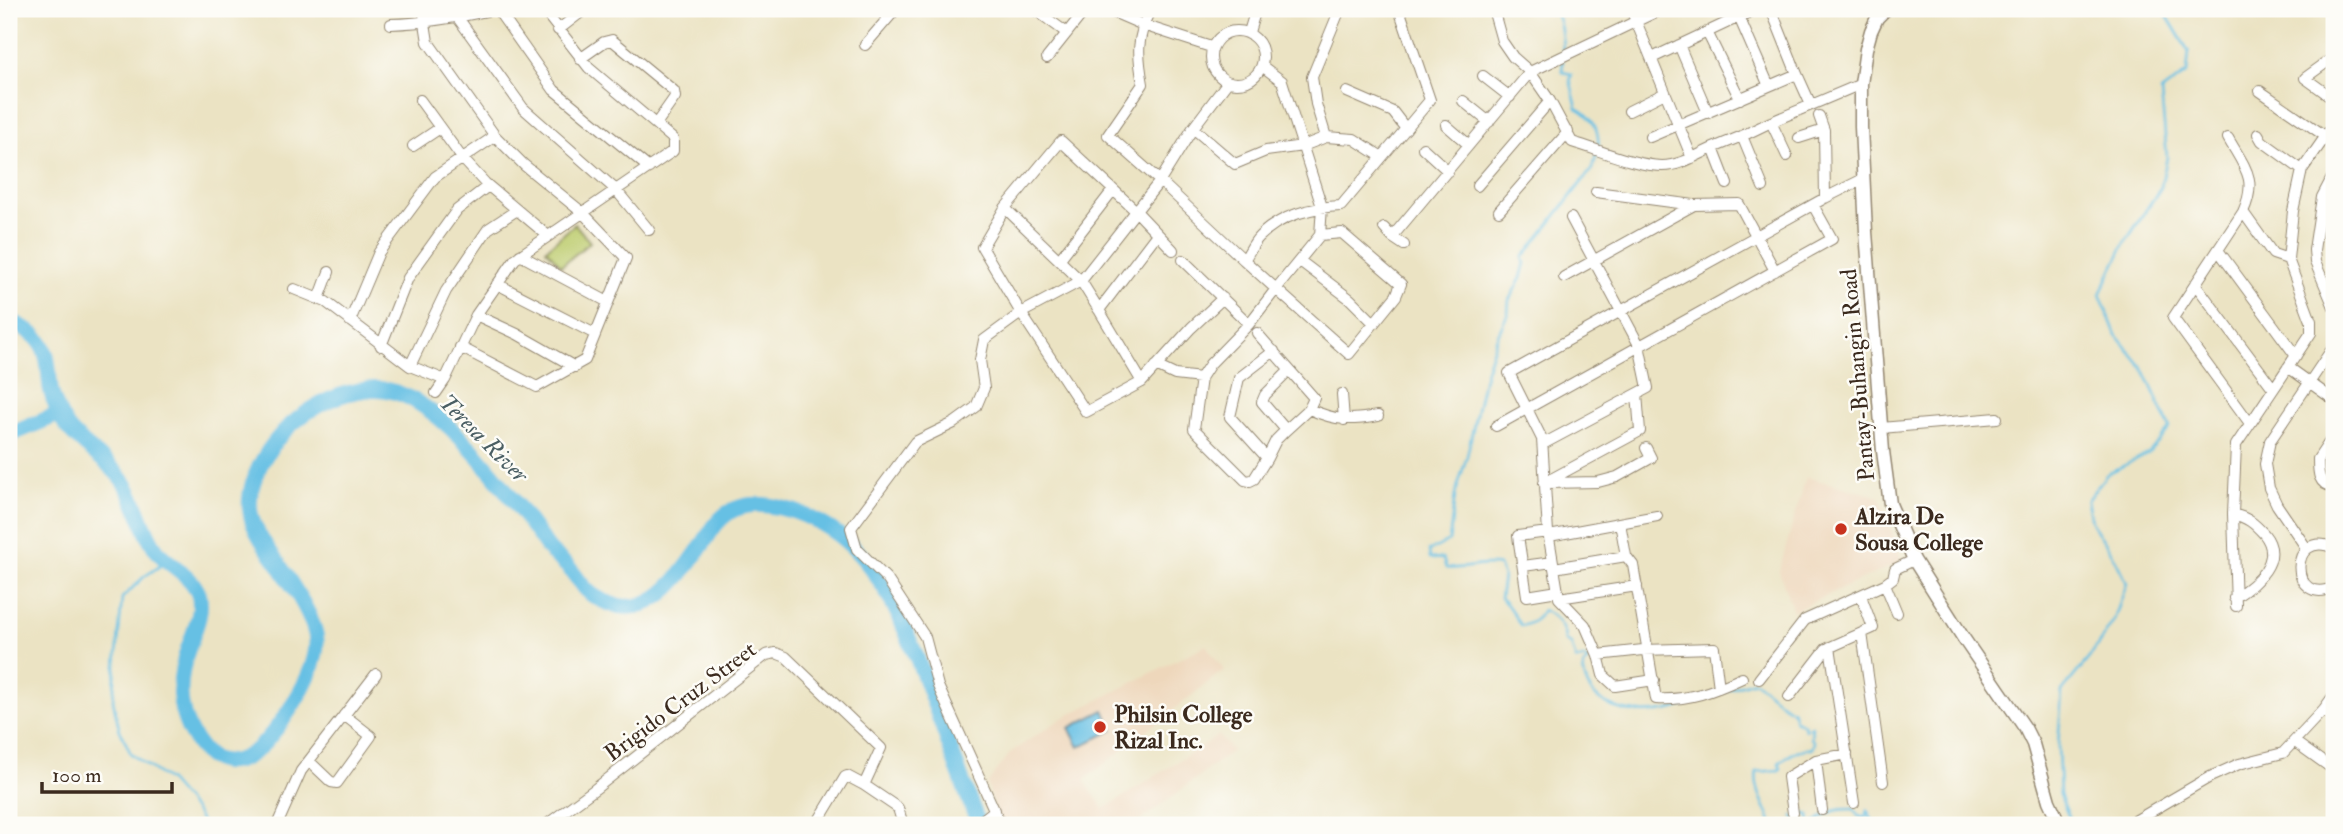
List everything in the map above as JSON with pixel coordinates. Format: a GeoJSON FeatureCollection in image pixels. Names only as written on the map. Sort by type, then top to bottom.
{"type":"FeatureCollection","features":[{"type":"Feature","properties":{"kind":"street"},"geometry":{"type":"LineString","coordinates":[[391,24],[424,13],[458,18],[497,9],[554,90],[649,168]]}},
{"type":"Feature","properties":{"kind":"street"},"geometry":{"type":"LineString","coordinates":[[436,393],[476,315],[520,255],[673,150],[673,139],[580,59],[543,9]]}},
{"type":"Feature","properties":{"kind":"street"},"geometry":{"type":"LineString","coordinates":[[865,45],[896,9]]}},
{"type":"Feature","properties":{"kind":"street"},"geometry":{"type":"LineString","coordinates":[[1034,9],[1067,33]]}},
{"type":"Feature","properties":{"kind":"street"},"geometry":{"type":"LineString","coordinates":[[1047,58],[1086,9]]}},
{"type":"Feature","properties":{"kind":"street"},"geometry":{"type":"LineString","coordinates":[[1106,9],[1143,25],[1211,47]]}},
{"type":"Feature","properties":{"kind":"street"},"geometry":{"type":"LineString","coordinates":[[1150,9],[1143,25],[1137,53],[1143,84],[1108,135],[1349,354],[1396,296],[1401,284],[1342,233],[1320,235]]}},
{"type":"Feature","properties":{"kind":"street"},"geometry":{"type":"LineString","coordinates":[[1249,32],[1256,9]]}},
{"type":"Feature","properties":{"kind":"street"},"geometry":{"type":"LineString","coordinates":[[1326,137],[1316,104],[1312,77],[1340,9]]}},
{"type":"Feature","properties":{"kind":"street"},"geometry":{"type":"LineString","coordinates":[[1244,260],[1259,237],[1283,219],[1322,207],[1342,206],[1430,100],[1399,9]]}},
{"type":"Feature","properties":{"kind":"street"},"geometry":{"type":"LineString","coordinates":[[1493,9],[1502,41],[1513,57],[1530,72],[1570,137],[1619,156],[1663,166],[1692,158],[1861,84]]}},
{"type":"Feature","properties":{"kind":"street"},"geometry":{"type":"LineString","coordinates":[[1630,9],[1692,158]]}},
{"type":"Feature","properties":{"kind":"street"},"geometry":{"type":"LineString","coordinates":[[1392,237],[1530,72],[1661,9]]}},
{"type":"Feature","properties":{"kind":"street"},"geometry":{"type":"LineString","coordinates":[[1652,58],[1755,9]]}},
{"type":"Feature","properties":{"kind":"street"},"geometry":{"type":"LineString","coordinates":[[1771,9],[1811,105]]}},
{"type":"Feature","properties":{"kind":"street","name":"Pantay-Buhangin Road"},"geometry":{"type":"LineString","coordinates":[[1886,9],[1877,18],[1871,31],[1861,84],[1863,179],[1881,428],[1890,504],[1914,560],[2025,728],[2033,744],[2049,801],[2060,825]]}},
{"type":"Feature","properties":{"kind":"street"},"geometry":{"type":"LineString","coordinates":[[424,13],[428,42],[495,136],[524,165],[583,213],[626,258],[585,360],[575,367],[537,387],[460,347]]}},
{"type":"Feature","properties":{"kind":"street"},"geometry":{"type":"LineString","coordinates":[[558,30],[580,13]]}},
{"type":"Feature","properties":{"kind":"street"},"geometry":{"type":"LineString","coordinates":[[1739,17],[1769,86]]}},
{"type":"Feature","properties":{"kind":"street"},"geometry":{"type":"LineString","coordinates":[[458,18],[523,108],[616,190],[649,230]]}},
{"type":"Feature","properties":{"kind":"street"},"geometry":{"type":"LineString","coordinates":[[1236,30],[1249,32],[1258,41],[1263,52],[1262,66],[1252,78],[1241,84],[1227,83],[1215,74],[1210,61],[1211,47],[1220,36],[1236,30]]}},
{"type":"Feature","properties":{"kind":"street"},"geometry":{"type":"LineString","coordinates":[[1707,32],[1740,99]]}},
{"type":"Feature","properties":{"kind":"street"},"geometry":{"type":"LineString","coordinates":[[580,59],[604,42],[612,40],[674,91],[675,97],[656,124]]}},
{"type":"Feature","properties":{"kind":"street"},"geometry":{"type":"LineString","coordinates":[[1679,45],[1708,113]]}},
{"type":"Feature","properties":{"kind":"street"},"geometry":{"type":"LineString","coordinates":[[2334,57],[2305,78],[2334,99]]}},
{"type":"Feature","properties":{"kind":"street"},"geometry":{"type":"LineString","coordinates":[[1257,333],[1314,398],[1309,409],[1276,440],[1254,479],[1250,481],[1245,480],[1194,429],[1201,378],[1210,364],[1249,324],[1320,235],[1322,207],[1282,80],[1262,66]]}},
{"type":"Feature","properties":{"kind":"street"},"geometry":{"type":"LineString","coordinates":[[1650,136],[1797,74]]}},
{"type":"Feature","properties":{"kind":"street"},"geometry":{"type":"LineString","coordinates":[[1483,76],[1510,97]]}},
{"type":"Feature","properties":{"kind":"street"},"geometry":{"type":"LineString","coordinates":[[1001,825],[991,814],[938,686],[925,637],[887,579],[857,549],[850,528],[915,442],[954,423],[976,407],[984,387],[980,360],[985,340],[1021,313],[1081,281],[1160,181],[1193,128],[1227,83]]}},
{"type":"Feature","properties":{"kind":"street"},"geometry":{"type":"LineString","coordinates":[[2233,514],[2247,517],[2255,523],[2270,541],[2273,556],[2270,565],[2235,602],[2233,514],[2236,444],[2311,332],[2311,321],[2288,258],[2293,211],[2302,170],[2327,133],[2260,91]]}},
{"type":"Feature","properties":{"kind":"street"},"geometry":{"type":"LineString","coordinates":[[1347,92],[1393,112],[1406,129]]}},
{"type":"Feature","properties":{"kind":"street"},"geometry":{"type":"LineString","coordinates":[[1629,111],[1665,93]]}},
{"type":"Feature","properties":{"kind":"street"},"geometry":{"type":"LineString","coordinates":[[420,100],[463,158],[488,186],[547,235]]}},
{"type":"Feature","properties":{"kind":"street"},"geometry":{"type":"LineString","coordinates":[[1463,101],[1489,122]]}},
{"type":"Feature","properties":{"kind":"street"},"geometry":{"type":"LineString","coordinates":[[1477,186],[1550,101]]}},
{"type":"Feature","properties":{"kind":"street"},"geometry":{"type":"LineString","coordinates":[[1819,116],[1824,130],[1825,198]]}},
{"type":"Feature","properties":{"kind":"street"},"geometry":{"type":"LineString","coordinates":[[1771,122],[1787,156]]}},
{"type":"Feature","properties":{"kind":"street"},"geometry":{"type":"LineString","coordinates":[[1446,125],[1469,145]]}},
{"type":"Feature","properties":{"kind":"street"},"geometry":{"type":"LineString","coordinates":[[414,146],[440,128]]}},
{"type":"Feature","properties":{"kind":"street"},"geometry":{"type":"LineString","coordinates":[[1193,128],[1235,164],[1266,152],[1303,146],[1326,137],[1354,139],[1382,158]]}},
{"type":"Feature","properties":{"kind":"street"},"geometry":{"type":"LineString","coordinates":[[1799,138],[1824,130]]}},
{"type":"Feature","properties":{"kind":"street"},"geometry":{"type":"LineString","coordinates":[[2258,134],[2262,141],[2302,170]]}},
{"type":"Feature","properties":{"kind":"street"},"geometry":{"type":"LineString","coordinates":[[350,321],[379,252],[435,177],[495,136]]}},
{"type":"Feature","properties":{"kind":"street"},"geometry":{"type":"LineString","coordinates":[[1741,136],[1763,187]]}},
{"type":"Feature","properties":{"kind":"street"},"geometry":{"type":"LineString","coordinates":[[1499,211],[1570,137]]}},
{"type":"Feature","properties":{"kind":"street"},"geometry":{"type":"LineString","coordinates":[[2228,138],[2251,182],[2250,196],[2243,212],[2173,318],[2249,422]]}},
{"type":"Feature","properties":{"kind":"street"},"geometry":{"type":"LineString","coordinates":[[1173,250],[1136,211],[1061,141],[1005,208],[982,247],[1021,313],[1086,412],[1142,382],[1191,328],[1223,298]]}},
{"type":"Feature","properties":{"kind":"street"},"geometry":{"type":"LineString","coordinates":[[1423,148],[1448,171]]}},
{"type":"Feature","properties":{"kind":"street"},"geometry":{"type":"LineString","coordinates":[[1713,148],[1727,184]]}},
{"type":"Feature","properties":{"kind":"street"},"geometry":{"type":"LineString","coordinates":[[2334,174],[2322,197],[2314,250],[2315,262],[2334,307]]}},
{"type":"Feature","properties":{"kind":"street"},"geometry":{"type":"LineString","coordinates":[[1654,680],[1615,686],[1603,675],[1585,625],[1559,594],[1548,534],[1543,444],[1509,373],[1863,179]]}},
{"type":"Feature","properties":{"kind":"street"},"geometry":{"type":"LineString","coordinates":[[381,346],[408,278],[457,210],[488,186]]}},
{"type":"Feature","properties":{"kind":"street"},"geometry":{"type":"LineString","coordinates":[[1059,260],[1113,190]]}},
{"type":"Feature","properties":{"kind":"street"},"geometry":{"type":"LineString","coordinates":[[1596,192],[1694,205],[1739,204],[1775,271]]}},
{"type":"Feature","properties":{"kind":"street"},"geometry":{"type":"LineString","coordinates":[[1564,277],[1694,205]]}},
{"type":"Feature","properties":{"kind":"street"},"geometry":{"type":"LineString","coordinates":[[1496,426],[1832,239],[1813,205]]}},
{"type":"Feature","properties":{"kind":"street"},"geometry":{"type":"LineString","coordinates":[[1005,208],[1081,281],[1142,382]]}},
{"type":"Feature","properties":{"kind":"street"},"geometry":{"type":"LineString","coordinates":[[410,366],[453,281],[488,229],[517,210]]}},
{"type":"Feature","properties":{"kind":"street"},"geometry":{"type":"LineString","coordinates":[[2243,212],[2273,254],[2288,258]]}},
{"type":"Feature","properties":{"kind":"street"},"geometry":{"type":"LineString","coordinates":[[1543,444],[1648,388],[1639,345],[1571,218]]}},
{"type":"Feature","properties":{"kind":"street"},"geometry":{"type":"LineString","coordinates":[[1384,228],[1404,245]]}},
{"type":"Feature","properties":{"kind":"street"},"geometry":{"type":"LineString","coordinates":[[1099,310],[1157,234]]}},
{"type":"Feature","properties":{"kind":"street"},"geometry":{"type":"LineString","coordinates":[[2218,250],[2296,356]]}},
{"type":"Feature","properties":{"kind":"street"},"geometry":{"type":"LineString","coordinates":[[520,255],[608,302]]}},
{"type":"Feature","properties":{"kind":"street"},"geometry":{"type":"LineString","coordinates":[[1183,260],[1249,324]]}},
{"type":"Feature","properties":{"kind":"street"},"geometry":{"type":"LineString","coordinates":[[1300,261],[1350,299],[1374,323]]}},
{"type":"Feature","properties":{"kind":"street"},"geometry":{"type":"LineString","coordinates":[[319,299],[329,272]]}},
{"type":"Feature","properties":{"kind":"street"},"geometry":{"type":"LineString","coordinates":[[497,284],[595,334]]}},
{"type":"Feature","properties":{"kind":"street"},"geometry":{"type":"LineString","coordinates":[[2196,285],[2273,388]]}},
{"type":"Feature","properties":{"kind":"street"},"geometry":{"type":"LineString","coordinates":[[295,289],[326,302],[410,366],[445,380]]}},
{"type":"Feature","properties":{"kind":"street"},"geometry":{"type":"LineString","coordinates":[[476,315],[517,334],[575,367]]}},
{"type":"Feature","properties":{"kind":"street"},"geometry":{"type":"LineString","coordinates":[[2308,549],[2277,505],[2269,488],[2265,464],[2270,441],[2334,346]]}},
{"type":"Feature","properties":{"kind":"street"},"geometry":{"type":"LineString","coordinates":[[1267,458],[1230,417],[1239,378],[1274,351]]}},
{"type":"Feature","properties":{"kind":"street"},"geometry":{"type":"LineString","coordinates":[[1156,366],[1175,375],[1201,378]]}},
{"type":"Feature","properties":{"kind":"street"},"geometry":{"type":"LineString","coordinates":[[2288,367],[2334,400]]}},
{"type":"Feature","properties":{"kind":"street"},"geometry":{"type":"LineString","coordinates":[[1286,430],[1262,402],[1265,395],[1289,371]]}},
{"type":"Feature","properties":{"kind":"street"},"geometry":{"type":"LineString","coordinates":[[1342,394],[1344,420]]}},
{"type":"Feature","properties":{"kind":"street"},"geometry":{"type":"LineString","coordinates":[[1544,483],[1640,430],[1637,394]]}},
{"type":"Feature","properties":{"kind":"street"},"geometry":{"type":"LineString","coordinates":[[1309,409],[1329,418],[1344,420],[1378,416]]}},
{"type":"Feature","properties":{"kind":"street"},"geometry":{"type":"LineString","coordinates":[[1881,428],[1997,418]]}},
{"type":"Feature","properties":{"kind":"street"},"geometry":{"type":"LineString","coordinates":[[2334,435],[2318,459],[2320,480],[2326,486],[2334,487]]}},
{"type":"Feature","properties":{"kind":"street"},"geometry":{"type":"LineString","coordinates":[[1544,483],[1598,482],[1617,477],[1651,458],[1646,448]]}},
{"type":"Feature","properties":{"kind":"street"},"geometry":{"type":"LineString","coordinates":[[1637,586],[1527,596],[1518,536],[1548,534],[1657,516]]}},
{"type":"Feature","properties":{"kind":"street"},"geometry":{"type":"LineString","coordinates":[[1619,523],[1626,556],[1633,565],[1656,699],[1677,701],[1742,678]]}},
{"type":"Feature","properties":{"kind":"street"},"geometry":{"type":"LineString","coordinates":[[2334,548],[2318,545],[2308,549],[2298,566],[2302,580],[2313,589],[2327,590],[2334,587]]}},
{"type":"Feature","properties":{"kind":"street"},"geometry":{"type":"LineString","coordinates":[[1523,566],[1626,556]]}},
{"type":"Feature","properties":{"kind":"street"},"geometry":{"type":"LineString","coordinates":[[1759,679],[1805,620],[1885,584],[1893,578],[1895,569],[1914,560]]}},
{"type":"Feature","properties":{"kind":"street"},"geometry":{"type":"LineString","coordinates":[[1885,584],[1897,613]]}},
{"type":"Feature","properties":{"kind":"street"},"geometry":{"type":"LineString","coordinates":[[1789,697],[1826,649],[1873,628],[1861,596]]}},
{"type":"Feature","properties":{"kind":"street"},"geometry":{"type":"LineString","coordinates":[[1862,633],[1883,782]]}},
{"type":"Feature","properties":{"kind":"street"},"geometry":{"type":"LineString","coordinates":[[1830,647],[1854,803]]}},
{"type":"Feature","properties":{"kind":"street"},"geometry":{"type":"LineString","coordinates":[[1598,655],[1714,648],[1719,688]]}},
{"type":"Feature","properties":{"kind":"street","name":"Brigido Cruz Street"},"geometry":{"type":"LineString","coordinates":[[546,825],[766,655],[776,653],[786,657],[881,748],[864,785]]}},
{"type":"Feature","properties":{"kind":"street"},"geometry":{"type":"LineString","coordinates":[[277,825],[301,771],[376,674]]}},
{"type":"Feature","properties":{"kind":"street"},"geometry":{"type":"LineString","coordinates":[[2128,825],[2210,777],[2239,764],[2283,753],[2325,709],[2334,695]]}},
{"type":"Feature","properties":{"kind":"street"},"geometry":{"type":"LineString","coordinates":[[2325,709],[2334,718]]}},
{"type":"Feature","properties":{"kind":"street"},"geometry":{"type":"LineString","coordinates":[[310,762],[331,782],[337,783],[371,736],[344,715]]}},
{"type":"Feature","properties":{"kind":"street"},"geometry":{"type":"LineString","coordinates":[[2295,742],[2334,771]]}},
{"type":"Feature","properties":{"kind":"street"},"geometry":{"type":"LineString","coordinates":[[1793,813],[1788,777],[1816,760],[1847,754]]}},
{"type":"Feature","properties":{"kind":"street"},"geometry":{"type":"LineString","coordinates":[[1816,760],[1822,810]]}},
{"type":"Feature","properties":{"kind":"street"},"geometry":{"type":"LineString","coordinates":[[816,825],[847,776],[898,808],[903,825]]}},
{"type":"Feature","properties":{"kind":"street"},"geometry":{"type":"LineString","coordinates":[[976,825],[991,814]]}},
{"type":"Feature","properties":{"kind":"shaded area","name":"Alzira De Sousa College"},"geometry":{"type":"Polygon","coordinates":[[[1806,477],[1880,497],[1902,561],[1793,611],[1779,571],[1806,477]]]}},
{"type":"Feature","properties":{"kind":"shaded area","name":"Philsin College Rizal Inc."},"geometry":{"type":"Polygon","coordinates":[[[1206,645],[1224,670],[1084,780],[1104,809],[1219,735],[1232,751],[1135,825],[1001,825],[987,784],[1011,752],[1061,719],[1206,645]]]}},
{"type":"Feature","properties":{"kind":"green space"},"geometry":{"type":"Polygon","coordinates":[[[575,224],[590,242],[561,266],[546,249],[575,224]]]}},
{"type":"Feature","properties":{"kind":"water"},"geometry":{"type":"Polygon","coordinates":[[[1104,710],[1113,730],[1079,747],[1069,728],[1104,710]]]}},
{"type":"Feature","properties":{"kind":"waterway"},"geometry":{"type":"LineString","coordinates":[[1552,9],[1559,23],[1563,54]]}},
{"type":"Feature","properties":{"kind":"waterway"},"geometry":{"type":"LineString","coordinates":[[2072,825],[2060,795],[2058,746],[2062,691],[2089,658],[2114,620],[2127,583],[2112,553],[2091,522],[2087,500],[2107,474],[2149,453],[2170,428],[2143,368],[2116,335],[2100,294],[2126,241],[2161,187],[2167,157],[2161,92],[2187,73],[2189,52],[2167,16],[2168,9]]}},
{"type":"Feature","properties":{"kind":"waterway"},"geometry":{"type":"LineString","coordinates":[[1563,61],[1562,72],[1572,74],[1570,79],[1577,108],[1594,124],[1598,147]]}},
{"type":"Feature","properties":{"kind":"waterway"},"geometry":{"type":"LineString","coordinates":[[1597,154],[1592,169],[1523,258],[1525,263],[1521,278],[1509,300],[1508,313],[1485,373],[1467,456],[1455,495],[1449,541],[1429,551],[1430,558],[1443,559],[1446,568],[1499,566],[1503,576],[1500,598],[1521,626],[1534,621],[1543,610],[1556,619],[1565,641],[1571,644],[1576,660],[1588,660],[1583,666],[1585,680],[1591,691],[1613,707],[1651,713],[1668,710],[1755,681],[1793,711],[1795,720],[1804,724],[1805,730],[1812,726],[1811,738],[1814,742],[1812,749],[1799,751],[1782,760],[1779,770],[1757,772],[1757,786],[1772,825]]}},
{"type":"Feature","properties":{"kind":"waterway","name":"Teresa River"},"geometry":{"type":"LineString","coordinates":[[9,320],[31,332],[44,348],[52,396],[67,427],[118,474],[134,499],[145,528],[159,553],[187,577],[196,589],[200,602],[199,614],[183,667],[181,704],[188,727],[200,748],[211,757],[221,761],[236,761],[249,756],[266,741],[300,692],[308,677],[316,649],[314,627],[306,609],[253,522],[250,498],[257,473],[275,441],[309,411],[345,394],[381,389],[409,398],[455,432],[497,480],[549,550],[590,593],[613,605],[629,607],[658,597],[682,573],[720,520],[739,508],[766,505],[794,511],[830,529],[861,555],[893,604],[917,658],[979,825]]}},
{"type":"Feature","properties":{"kind":"waterway"},"geometry":{"type":"LineString","coordinates":[[9,435],[59,414]]}},
{"type":"Feature","properties":{"kind":"waterway"},"geometry":{"type":"LineString","coordinates":[[169,560],[145,576],[122,598],[113,700],[119,728],[131,754],[169,781],[195,811],[203,825]]}},
{"type":"Feature","properties":{"kind":"waterway"},"geometry":{"type":"LineString","coordinates":[[1813,825],[1836,810],[1854,809],[1858,816],[1865,818],[1867,810]]}},
{"type":"Feature","properties":{"kind":"waterway"},"geometry":{"type":"LineString","coordinates":[[1858,825],[1872,819],[1867,810]]}},
{"type":"Feature","properties":{"kind":"waterway"},"geometry":{"type":"LineString","coordinates":[[1797,812],[1809,815],[1810,825]]}},
{"type":"Feature","properties":{"kind":"waterway"},"geometry":{"type":"LineString","coordinates":[[1793,816],[1797,823],[1795,825]]}},
{"type":"Feature","properties":{"kind":"place","name":"Alzira De Sousa College"},"geometry":{"type":"Point","coordinates":[1841,529]}},
{"type":"Feature","properties":{"kind":"place","name":"Philsin College Rizal Inc."},"geometry":{"type":"Point","coordinates":[1100,727]}}]}
